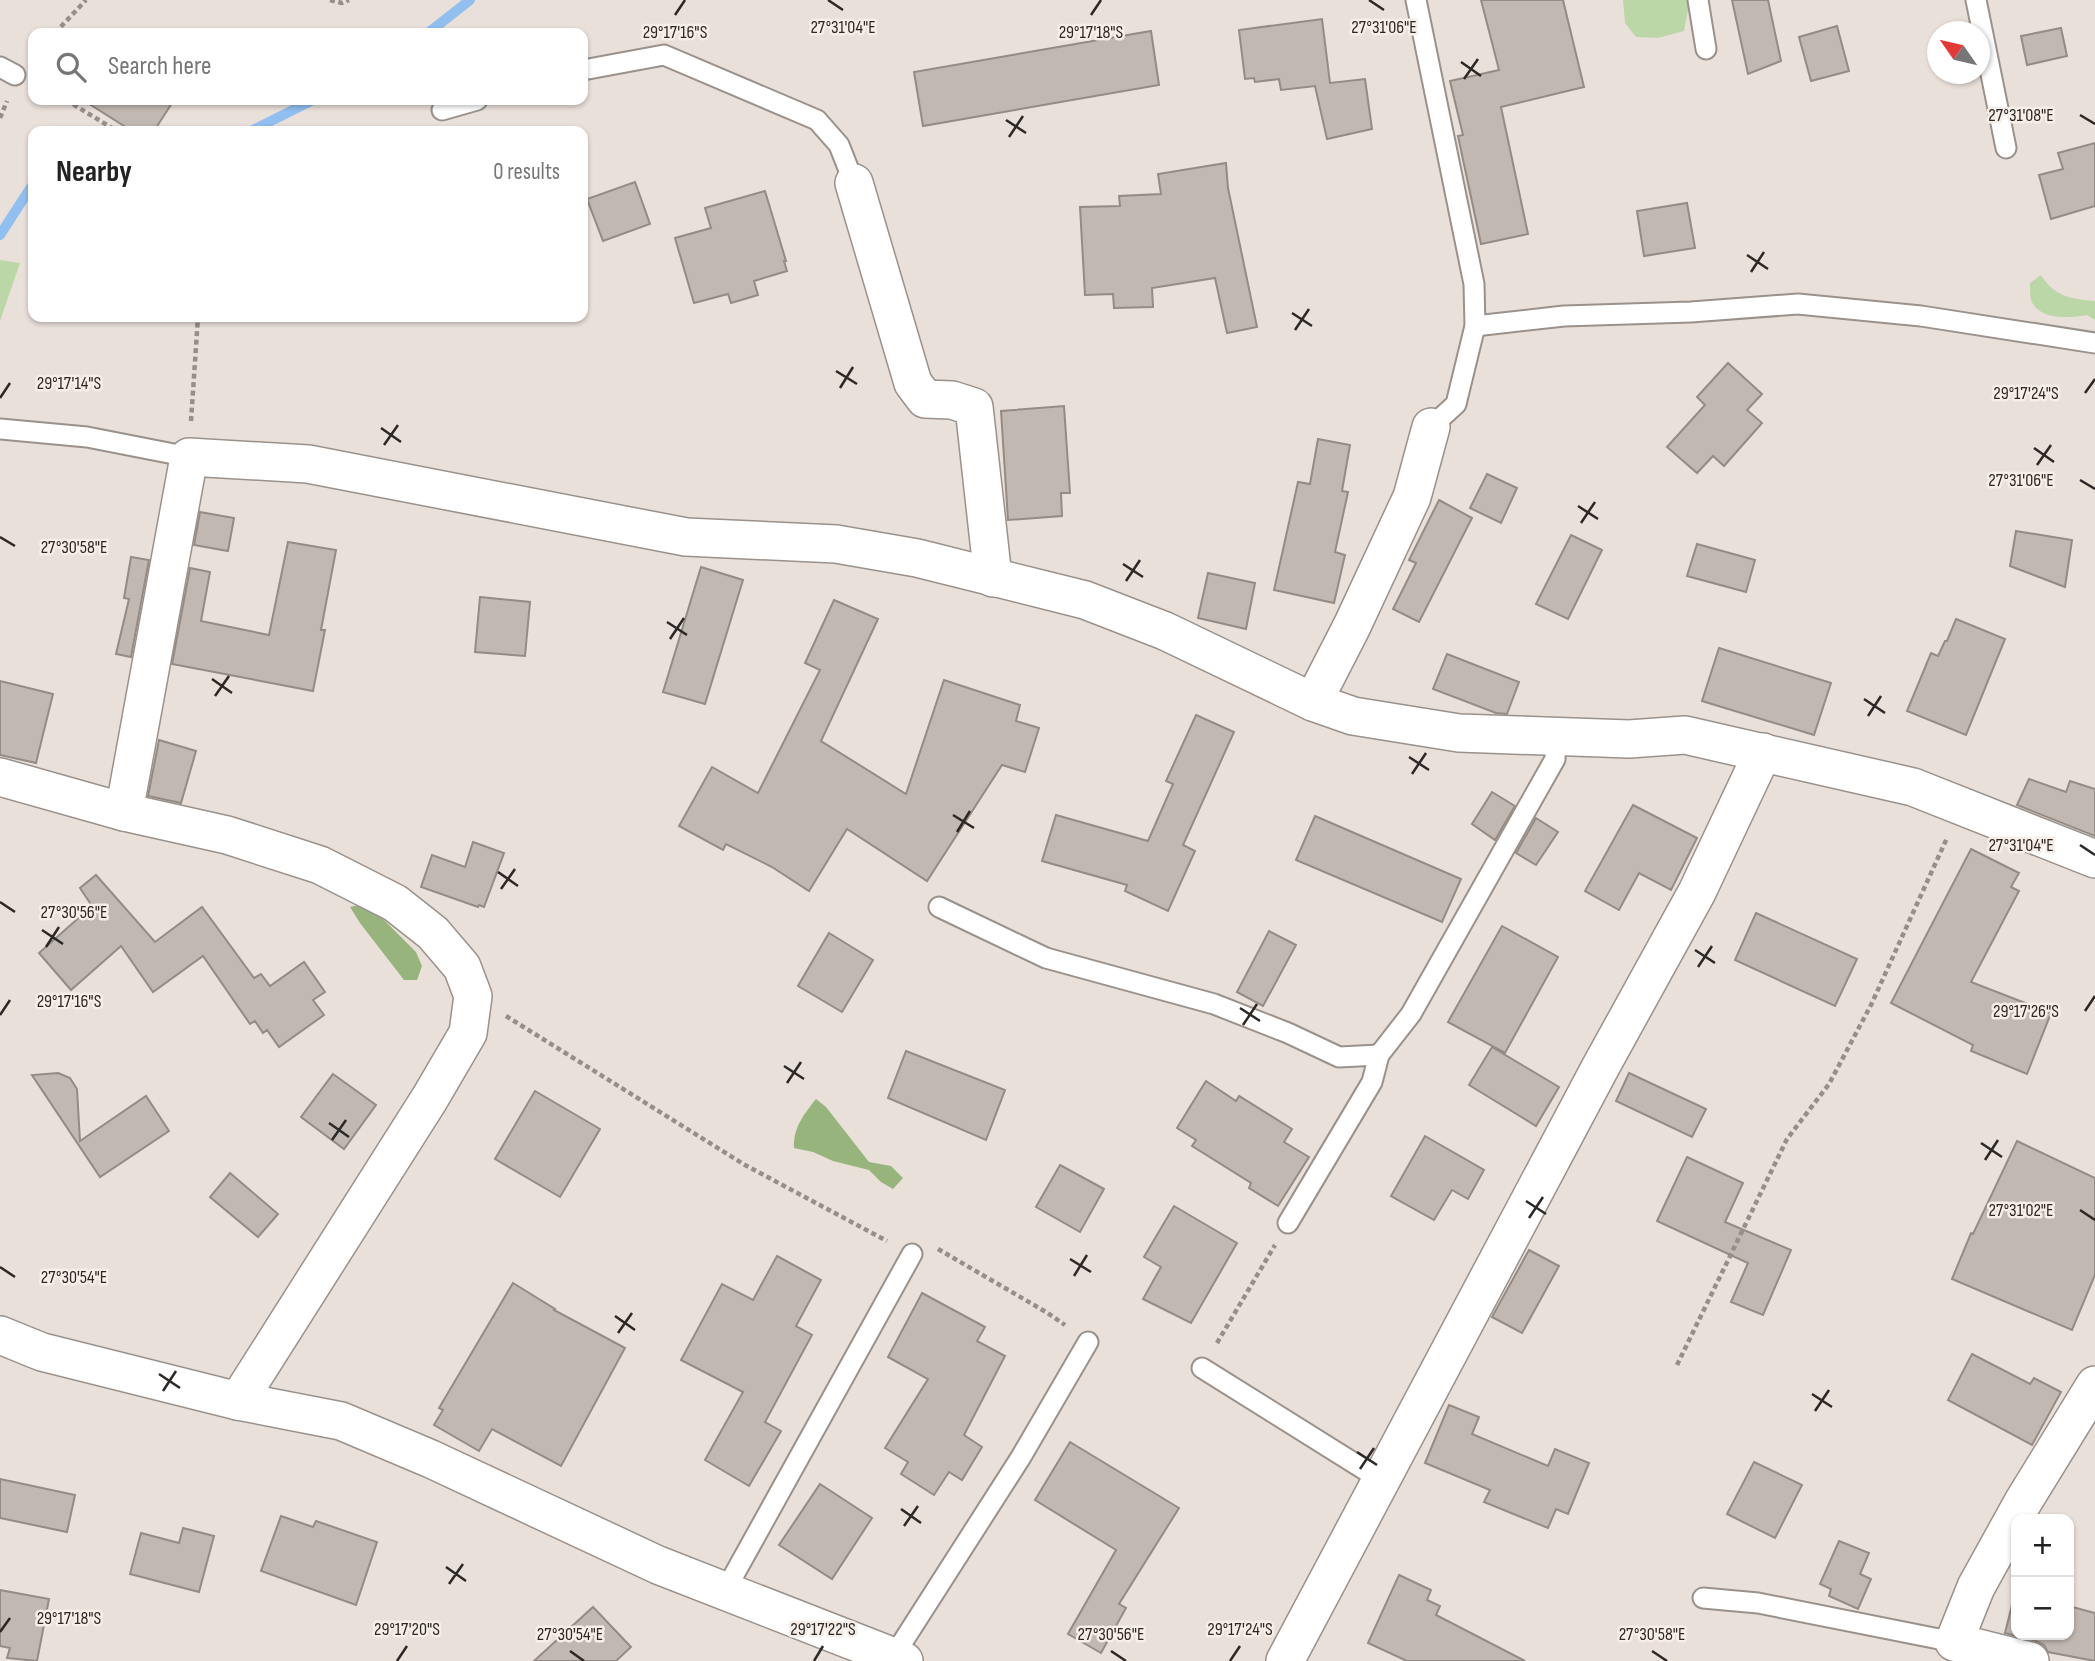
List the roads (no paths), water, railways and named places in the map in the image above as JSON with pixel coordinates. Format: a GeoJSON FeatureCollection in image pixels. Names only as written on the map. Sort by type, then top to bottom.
{"type":"FeatureCollection","features":[{"type":"Feature","properties":{"kind":"street"},"geometry":{"type":"LineString","coordinates":[[854,183],[913,383],[925,399],[952,400],[974,407],[993,578]]}},
{"type":"Feature","properties":{"kind":"street"},"geometry":{"type":"LineString","coordinates":[[1313,702],[1412,497],[1431,427]]}},
{"type":"Feature","properties":{"kind":"street"},"geometry":{"type":"LineString","coordinates":[[124,812],[189,457],[308,464],[686,537],[836,544],[917,558],[1085,600],[1154,627],[1313,702],[1353,716],[1459,733],[1629,739],[1685,736],[1913,787],[2095,859]]}},
{"type":"Feature","properties":{"kind":"street"},"geometry":{"type":"LineString","coordinates":[[1284,1661],[1600,1068],[1697,892],[1763,752]]}},
{"type":"Feature","properties":{"kind":"street"},"geometry":{"type":"LineString","coordinates":[[0,777],[124,812],[227,835],[320,865],[395,904],[433,933],[462,967],[473,996],[468,1032],[430,1098],[238,1401]]}},
{"type":"Feature","properties":{"kind":"street"},"geometry":{"type":"LineString","coordinates":[[0,1335],[42,1352],[238,1401],[341,1421],[430,1459],[658,1565],[898,1659]]}},
{"type":"Feature","properties":{"kind":"street"},"geometry":{"type":"LineString","coordinates":[[2030,1661],[1954,1642],[1976,1587],[2023,1502],[2095,1385]]}},
{"type":"Feature","properties":{"kind":"lane"},"geometry":{"type":"LineString","coordinates":[[1416,0],[1474,284],[1475,326],[1456,404],[1431,427]]}},
{"type":"Feature","properties":{"kind":"lane"},"geometry":{"type":"LineString","coordinates":[[1698,0],[1706,49]]}},
{"type":"Feature","properties":{"kind":"lane"},"geometry":{"type":"LineString","coordinates":[[1976,0],[2006,148]]}},
{"type":"Feature","properties":{"kind":"lane"},"geometry":{"type":"LineString","coordinates":[[588,69],[664,55],[817,120],[839,145],[854,183]]}},
{"type":"Feature","properties":{"kind":"lane"},"geometry":{"type":"LineString","coordinates":[[442,110],[460,105]]}},
{"type":"Feature","properties":{"kind":"lane"},"geometry":{"type":"LineString","coordinates":[[1475,326],[1564,316],[1691,312],[1798,304],[1921,316],[2095,343]]}},
{"type":"Feature","properties":{"kind":"lane"},"geometry":{"type":"LineString","coordinates":[[0,429],[87,437],[189,457]]}},
{"type":"Feature","properties":{"kind":"lane"},"geometry":{"type":"LineString","coordinates":[[1288,1223],[1372,1082],[1379,1055],[1411,1014],[1555,760],[1556,738]]}},
{"type":"Feature","properties":{"kind":"lane"},"geometry":{"type":"LineString","coordinates":[[939,907],[1046,958],[1214,1004],[1289,1033],[1339,1057],[1379,1055]]}},
{"type":"Feature","properties":{"kind":"lane"},"geometry":{"type":"LineString","coordinates":[[725,1591],[912,1254]]}},
{"type":"Feature","properties":{"kind":"lane"},"geometry":{"type":"LineString","coordinates":[[898,1659],[1088,1342]]}},
{"type":"Feature","properties":{"kind":"lane"},"geometry":{"type":"LineString","coordinates":[[1202,1368],[1381,1480]]}},
{"type":"Feature","properties":{"kind":"lane"},"geometry":{"type":"LineString","coordinates":[[1703,1598],[1758,1603],[1954,1642]]}},
{"type":"Feature","properties":{"kind":"waterway"},"geometry":{"type":"LineString","coordinates":[[434,28],[470,0]]}},
{"type":"Feature","properties":{"kind":"waterway"},"geometry":{"type":"LineString","coordinates":[[261,126],[303,105]]}},
{"type":"Feature","properties":{"kind":"waterway"},"geometry":{"type":"LineString","coordinates":[[0,235],[28,192]]}}]}
